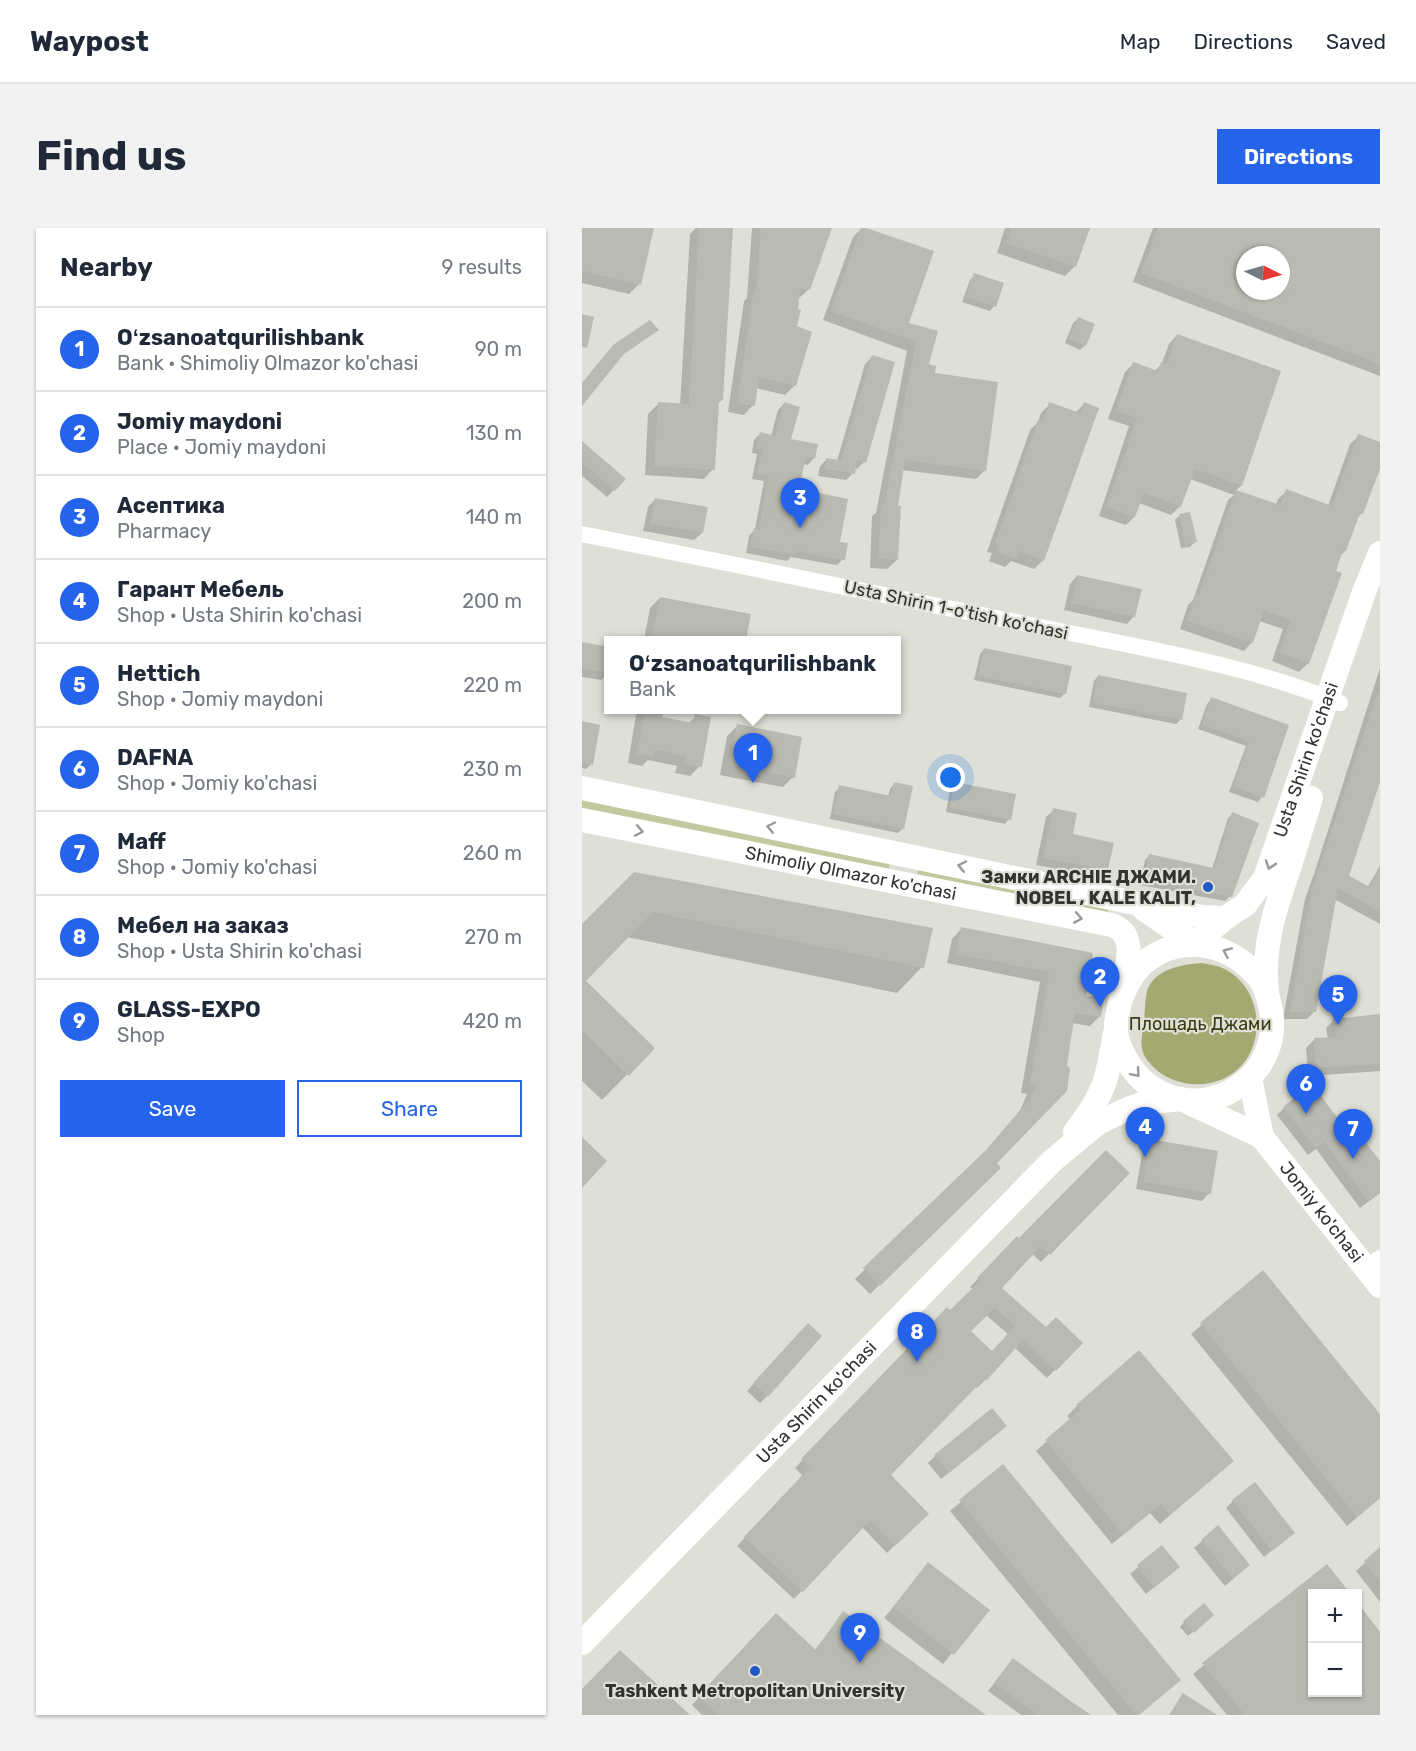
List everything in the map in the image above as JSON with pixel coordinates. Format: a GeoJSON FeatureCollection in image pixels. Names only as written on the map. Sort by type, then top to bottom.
{"type":"FeatureCollection","features":[{"type":"Feature","properties":{"kind":"main road","name":"Usta Shirin ko'chasi"},"geometry":{"type":"LineString","coordinates":[[1268,994],[1265,970],[1266,948],[1276,905],[1334,701],[1380,553]]}},
{"type":"Feature","properties":{"kind":"main road","name":"Usta Shirin ko'chasi"},"geometry":{"type":"LineString","coordinates":[[1195,944],[1225,918],[1245,905],[1265,878],[1334,701],[1380,598]]}},
{"type":"Feature","properties":{"kind":"main road","name":"Shimoliy Olmazor ko'chasi"},"geometry":{"type":"LineString","coordinates":[[582,788],[1202,916],[1225,918]]}},
{"type":"Feature","properties":{"kind":"main road","name":"Shimoliy Olmazor ko'chasi"},"geometry":{"type":"LineString","coordinates":[[582,820],[1112,925],[1124,934],[1129,949],[1121,999]]}},
{"type":"Feature","properties":{"kind":"main road"},"geometry":{"type":"LineString","coordinates":[[902,883],[907,855]]}},
{"type":"Feature","properties":{"kind":"main road","name":"Shimoliy Olmazor ko'chasi"},"geometry":{"type":"LineString","coordinates":[[1135,902],[1195,944]]}},
{"type":"Feature","properties":{"kind":"main road"},"geometry":{"type":"LineString","coordinates":[[1181,1100],[1196,1101],[1218,1097],[1239,1087],[1250,1078],[1264,1060],[1271,1038],[1273,1016],[1268,994],[1260,980],[1238,957],[1224,950],[1195,944],[1177,946],[1148,960],[1132,977],[1121,999],[1116,1027],[1127,1062],[1149,1086],[1163,1094],[1262,1137]]}},
{"type":"Feature","properties":{"kind":"main road","name":"Usta Shirin ko'chasi"},"geometry":{"type":"LineString","coordinates":[[1052,1161],[1099,1098],[1108,1075],[1116,1027]]}},
{"type":"Feature","properties":{"kind":"main road"},"geometry":{"type":"LineString","coordinates":[[1250,1078],[1262,1137]]}},
{"type":"Feature","properties":{"kind":"main road","name":"Usta Shirin ko'chasi"},"geometry":{"type":"LineString","coordinates":[[582,1643],[1052,1161],[1098,1123],[1125,1110],[1144,1103],[1181,1100]]}},
{"type":"Feature","properties":{"kind":"main road","name":"Jomiy ko'chasi"},"geometry":{"type":"LineString","coordinates":[[1262,1137],[1375,1271]]}},
{"type":"Feature","properties":{"kind":"street","name":"Usta Shirin 1-o'tish ko'chasi"},"geometry":{"type":"LineString","coordinates":[[582,534],[1214,663],[1334,701]]}},
{"type":"Feature","properties":{"kind":"green space"},"geometry":{"type":"Polygon","coordinates":[[[582,800],[890,861],[888,871],[582,811],[582,800]]]}},
{"type":"Feature","properties":{"kind":"green space"},"geometry":{"type":"Polygon","coordinates":[[[918,870],[1109,906],[1107,915],[917,875],[918,870]]]}},
{"type":"Feature","properties":{"kind":"green space","name":"Площадь Джами"},"geometry":{"type":"Polygon","coordinates":[[[1202,963],[1220,967],[1241,981],[1253,1002],[1257,1027],[1251,1051],[1242,1065],[1231,1075],[1217,1081],[1187,1084],[1173,1080],[1159,1072],[1145,1056],[1141,1042],[1146,998],[1153,980],[1165,971],[1188,964],[1202,963]]]}},
{"type":"Feature","properties":{"kind":"building"},"geometry":{"type":"Polygon","coordinates":[[[582,228],[654,228],[641,285],[582,271],[582,228]]]}},
{"type":"Feature","properties":{"kind":"building"},"geometry":{"type":"Polygon","coordinates":[[[699,228],[733,228],[723,400],[719,400],[715,470],[654,466],[658,402],[689,404],[699,228]]]}},
{"type":"Feature","properties":{"kind":"building"},"geometry":{"type":"Polygon","coordinates":[[[761,228],[832,228],[810,290],[800,289],[798,309],[801,310],[797,326],[812,332],[796,386],[759,377],[755,406],[737,403],[754,289],[756,290],[761,228]]]}},
{"type":"Feature","properties":{"kind":"building"},"geometry":{"type":"Polygon","coordinates":[[[861,228],[934,251],[909,323],[938,331],[929,364],[936,366],[935,373],[998,382],[986,471],[905,460],[898,506],[901,506],[898,560],[878,559],[881,505],[884,505],[916,342],[831,311],[861,228]]]}},
{"type":"Feature","properties":{"kind":"building"},"geometry":{"type":"Polygon","coordinates":[[[1011,228],[1090,228],[1076,267],[1006,243],[1011,228]]]}},
{"type":"Feature","properties":{"kind":"building"},"geometry":{"type":"Polygon","coordinates":[[[1158,228],[1380,228],[1380,364],[1141,273],[1158,228]]]}},
{"type":"Feature","properties":{"kind":"building"},"geometry":{"type":"Polygon","coordinates":[[[974,273],[1004,283],[996,307],[966,297],[974,273]]]}},
{"type":"Feature","properties":{"kind":"building"},"geometry":{"type":"Polygon","coordinates":[[[582,314],[594,317],[587,348],[582,347],[582,314]]]}},
{"type":"Feature","properties":{"kind":"building"},"geometry":{"type":"Polygon","coordinates":[[[1078,317],[1095,324],[1086,346],[1069,339],[1078,317]]]}},
{"type":"Feature","properties":{"kind":"building"},"geometry":{"type":"Polygon","coordinates":[[[650,320],[659,330],[624,354],[582,406],[582,383],[613,345],[650,320]]]}},
{"type":"Feature","properties":{"kind":"building"},"geometry":{"type":"Polygon","coordinates":[[[1177,334],[1281,371],[1242,486],[1195,469],[1181,507],[1144,493],[1135,517],[1106,507],[1137,418],[1116,411],[1133,362],[1158,371],[1161,362],[1167,364],[1177,334]]]}},
{"type":"Feature","properties":{"kind":"building"},"geometry":{"type":"Polygon","coordinates":[[[872,355],[895,362],[866,463],[857,460],[855,474],[825,469],[826,458],[841,460],[872,355]]]}},
{"type":"Feature","properties":{"kind":"building"},"geometry":{"type":"Polygon","coordinates":[[[784,402],[800,407],[791,439],[818,444],[815,459],[806,457],[799,489],[848,499],[840,542],[848,543],[845,560],[796,551],[795,555],[751,547],[754,528],[759,529],[769,475],[757,473],[763,448],[757,447],[760,432],[775,436],[784,402]]]}},
{"type":"Feature","properties":{"kind":"building"},"geometry":{"type":"Polygon","coordinates":[[[1049,402],[1080,413],[1084,402],[1099,408],[1044,561],[1018,551],[1016,559],[997,552],[999,544],[995,543],[1038,420],[1043,421],[1049,402]]]}},
{"type":"Feature","properties":{"kind":"building"},"geometry":{"type":"Polygon","coordinates":[[[1358,434],[1380,442],[1380,469],[1363,514],[1360,513],[1346,551],[1343,550],[1336,571],[1342,573],[1309,664],[1279,653],[1291,620],[1264,611],[1253,643],[1187,621],[1196,594],[1199,595],[1236,490],[1280,505],[1286,489],[1332,506],[1358,434]]]}},
{"type":"Feature","properties":{"kind":"building"},"geometry":{"type":"Polygon","coordinates":[[[582,441],[626,479],[615,491],[582,462],[582,441]]]}},
{"type":"Feature","properties":{"kind":"building"},"geometry":{"type":"Polygon","coordinates":[[[655,498],[708,507],[703,533],[650,524],[655,498]]]}},
{"type":"Feature","properties":{"kind":"building"},"geometry":{"type":"Polygon","coordinates":[[[1190,512],[1197,542],[1185,545],[1179,514],[1190,512]]]}},
{"type":"Feature","properties":{"kind":"building"},"geometry":{"type":"Polygon","coordinates":[[[1077,575],[1142,589],[1135,617],[1071,603],[1077,575]]]}},
{"type":"Feature","properties":{"kind":"building"},"geometry":{"type":"Polygon","coordinates":[[[660,597],[751,614],[747,636],[652,636],[660,597]]]}},
{"type":"Feature","properties":{"kind":"building"},"geometry":{"type":"Polygon","coordinates":[[[582,642],[604,646],[604,672],[582,668],[582,642]]]}},
{"type":"Feature","properties":{"kind":"building"},"geometry":{"type":"Polygon","coordinates":[[[984,648],[1072,666],[1066,694],[978,676],[984,648]]]}},
{"type":"Feature","properties":{"kind":"building"},"geometry":{"type":"Polygon","coordinates":[[[1098,675],[1187,693],[1182,720],[1092,702],[1098,675]]]}},
{"type":"Feature","properties":{"kind":"building"},"geometry":{"type":"Polygon","coordinates":[[[1378,692],[1380,692],[1380,782],[1349,876],[1370,887],[1380,869],[1380,912],[1338,888],[1316,1012],[1290,1012],[1312,889],[1378,692]]]}},
{"type":"Feature","properties":{"kind":"building"},"geometry":{"type":"Polygon","coordinates":[[[1211,697],[1289,725],[1264,798],[1233,787],[1249,741],[1202,725],[1211,697]]]}},
{"type":"Feature","properties":{"kind":"building"},"geometry":{"type":"Polygon","coordinates":[[[644,714],[662,714],[662,717],[694,723],[695,714],[711,717],[702,767],[684,764],[686,756],[655,750],[654,756],[637,754],[644,714]]]}},
{"type":"Feature","properties":{"kind":"building"},"geometry":{"type":"Polygon","coordinates":[[[582,721],[600,725],[593,765],[582,763],[582,721]]]}},
{"type":"Feature","properties":{"kind":"building"},"geometry":{"type":"Polygon","coordinates":[[[737,724],[802,737],[795,778],[729,765],[737,724]]]}},
{"type":"Feature","properties":{"kind":"building"},"geometry":{"type":"Polygon","coordinates":[[[894,782],[913,786],[904,829],[833,814],[839,785],[891,796],[894,782]]]}},
{"type":"Feature","properties":{"kind":"building"},"geometry":{"type":"Polygon","coordinates":[[[954,782],[1016,794],[1011,820],[950,808],[954,782]]]}},
{"type":"Feature","properties":{"kind":"building"},"geometry":{"type":"Polygon","coordinates":[[[1053,808],[1077,813],[1073,834],[1114,843],[1108,870],[1043,858],[1053,808]]]}},
{"type":"Feature","properties":{"kind":"building"},"geometry":{"type":"Polygon","coordinates":[[[1232,812],[1259,823],[1232,897],[1144,880],[1149,854],[1214,868],[1232,812]]]}},
{"type":"Feature","properties":{"kind":"building"},"geometry":{"type":"Polygon","coordinates":[[[634,872],[933,928],[924,968],[653,912],[586,981],[655,1048],[629,1076],[582,1031],[582,924],[634,872]]]}},
{"type":"Feature","properties":{"kind":"building"},"geometry":{"type":"Polygon","coordinates":[[[961,927],[1093,953],[1086,996],[1104,998],[1101,1017],[1075,1013],[1067,1065],[1070,1068],[1067,1091],[997,1163],[1001,1168],[880,1286],[863,1268],[985,1151],[1028,1101],[1036,1085],[1030,1083],[1049,972],[956,954],[961,927]]]}},
{"type":"Feature","properties":{"kind":"building"},"geometry":{"type":"Polygon","coordinates":[[[1380,1014],[1380,1064],[1316,1068],[1314,1038],[1336,1037],[1333,1019],[1380,1014]]]}},
{"type":"Feature","properties":{"kind":"building"},"geometry":{"type":"Polygon","coordinates":[[[1312,1084],[1351,1136],[1357,1131],[1380,1161],[1380,1192],[1368,1201],[1324,1142],[1316,1148],[1283,1107],[1312,1084]]]}},
{"type":"Feature","properties":{"kind":"building"},"geometry":{"type":"Polygon","coordinates":[[[582,1137],[607,1161],[582,1188],[582,1137]]]}},
{"type":"Feature","properties":{"kind":"building"},"geometry":{"type":"Polygon","coordinates":[[[1150,1139],[1218,1151],[1211,1194],[1143,1182],[1150,1139]]]}},
{"type":"Feature","properties":{"kind":"building"},"geometry":{"type":"Polygon","coordinates":[[[1106,1150],[1130,1173],[1050,1255],[1041,1246],[1002,1288],[1046,1327],[1056,1317],[1083,1343],[1056,1371],[1023,1340],[986,1381],[984,1379],[891,1475],[929,1514],[895,1546],[870,1520],[803,1592],[744,1537],[810,1467],[801,1459],[947,1307],[950,1310],[980,1281],[977,1278],[1017,1236],[1019,1238],[1106,1150]],[[995,1308],[971,1331],[992,1351],[1015,1326],[995,1308]]]}},
{"type":"Feature","properties":{"kind":"building"},"geometry":{"type":"Polygon","coordinates":[[[1263,1270],[1380,1414],[1380,1498],[1357,1517],[1200,1323],[1263,1270]]]}},
{"type":"Feature","properties":{"kind":"building"},"geometry":{"type":"Polygon","coordinates":[[[808,1323],[822,1336],[768,1397],[753,1383],[808,1323]]]}},
{"type":"Feature","properties":{"kind":"building"},"geometry":{"type":"Polygon","coordinates":[[[1139,1350],[1234,1461],[1170,1515],[1161,1504],[1123,1535],[1045,1440],[1080,1410],[1076,1405],[1139,1350]]]}},
{"type":"Feature","properties":{"kind":"building"},"geometry":{"type":"Polygon","coordinates":[[[992,1408],[1007,1426],[949,1473],[934,1455],[992,1408]]]}},
{"type":"Feature","properties":{"kind":"building"},"geometry":{"type":"Polygon","coordinates":[[[1003,1464],[1181,1680],[1139,1715],[1136,1715],[959,1500],[1003,1464]]]}},
{"type":"Feature","properties":{"kind":"building"},"geometry":{"type":"Polygon","coordinates":[[[1255,1482],[1295,1533],[1272,1551],[1232,1500],[1255,1482]]]}},
{"type":"Feature","properties":{"kind":"building"},"geometry":{"type":"Polygon","coordinates":[[[1218,1525],[1250,1565],[1233,1579],[1201,1540],[1218,1525]]]}},
{"type":"Feature","properties":{"kind":"building"},"geometry":{"type":"Polygon","coordinates":[[[1162,1545],[1180,1567],[1154,1588],[1137,1565],[1162,1545]]]}},
{"type":"Feature","properties":{"kind":"building"},"geometry":{"type":"Polygon","coordinates":[[[1380,1547],[1380,1581],[1364,1561],[1380,1547]]]}},
{"type":"Feature","properties":{"kind":"building"},"geometry":{"type":"Polygon","coordinates":[[[928,1562],[990,1610],[954,1655],[893,1607],[928,1562]]]}},
{"type":"Feature","properties":{"kind":"building"},"geometry":{"type":"Polygon","coordinates":[[[1327,1564],[1347,1589],[1308,1589],[1308,1697],[1362,1697],[1362,1608],[1380,1632],[1380,1715],[1245,1715],[1202,1663],[1327,1564]]]}},
{"type":"Feature","properties":{"kind":"building"},"geometry":{"type":"Polygon","coordinates":[[[1204,1603],[1214,1615],[1194,1633],[1183,1621],[1204,1603]]]}},
{"type":"Feature","properties":{"kind":"building"},"geometry":{"type":"Polygon","coordinates":[[[843,1611],[986,1715],[718,1715],[698,1696],[776,1613],[816,1650],[843,1611]]]}},
{"type":"Feature","properties":{"kind":"building"},"geometry":{"type":"Polygon","coordinates":[[[620,1650],[690,1715],[582,1715],[582,1689],[620,1650]]]}},
{"type":"Feature","properties":{"kind":"building"},"geometry":{"type":"Polygon","coordinates":[[[1013,1658],[1091,1715],[1038,1715],[994,1683],[1013,1658]]]}},
{"type":"Feature","properties":{"kind":"building"},"geometry":{"type":"Polygon","coordinates":[[[1183,1693],[1217,1715],[1169,1715],[1183,1693]]]}},
{"type":"Feature","properties":{"kind":"place","name":"Асептика"},"geometry":{"type":"Point","coordinates":[800,528]}},
{"type":"Feature","properties":{"kind":"place","name":"Oʻzsanoatqurilishbank"},"geometry":{"type":"Point","coordinates":[753,783]}},
{"type":"Feature","properties":{"kind":"place","name":"Замки ARCHIE ДЖАМИ. NOBEL , KALE KALIT,"},"geometry":{"type":"Point","coordinates":[1208,887]}},
{"type":"Feature","properties":{"kind":"place","name":"Jomiy maydoni"},"geometry":{"type":"Point","coordinates":[1100,1007]}},
{"type":"Feature","properties":{"kind":"place","name":"Hettich"},"geometry":{"type":"Point","coordinates":[1338,1025]}},
{"type":"Feature","properties":{"kind":"place","name":"DAFNA"},"geometry":{"type":"Point","coordinates":[1306,1114]}},
{"type":"Feature","properties":{"kind":"place","name":"Гарант Мебель"},"geometry":{"type":"Point","coordinates":[1145,1157]}},
{"type":"Feature","properties":{"kind":"place","name":"Maff"},"geometry":{"type":"Point","coordinates":[1353,1159]}},
{"type":"Feature","properties":{"kind":"place","name":"Мебел на заказ"},"geometry":{"type":"Point","coordinates":[917,1362]}},
{"type":"Feature","properties":{"kind":"place","name":"GLASS-EXPO"},"geometry":{"type":"Point","coordinates":[860,1663]}},
{"type":"Feature","properties":{"kind":"place","name":"Tashkent Metropolitan University"},"geometry":{"type":"Point","coordinates":[755,1671]}}]}
